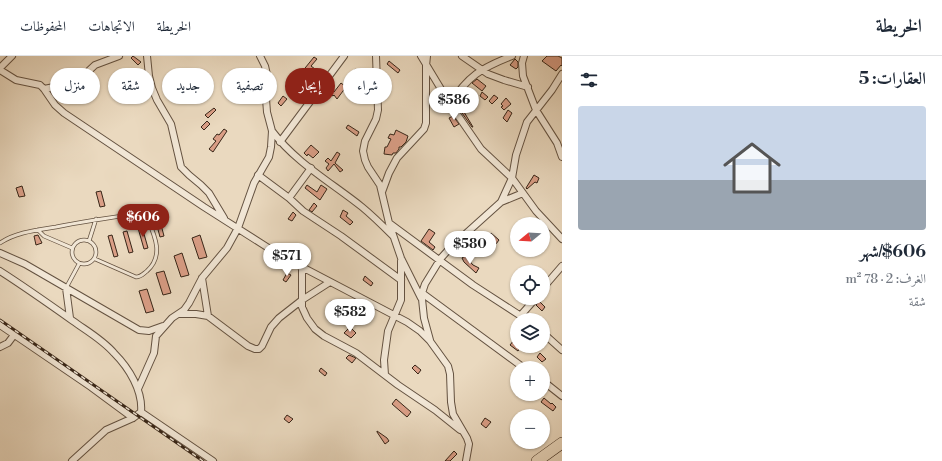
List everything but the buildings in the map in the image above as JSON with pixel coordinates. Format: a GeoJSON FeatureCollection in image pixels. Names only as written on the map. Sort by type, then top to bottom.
{"type":"FeatureCollection","features":[{"type":"Feature","properties":{"kind":"highway"},"geometry":{"type":"LineString","coordinates":[[538,461],[562,443]]}},
{"type":"Feature","properties":{"kind":"street"},"geometry":{"type":"LineString","coordinates":[[12,56],[0,69],[16,80],[40,85],[54,105],[64,113],[281,256],[420,331],[448,366],[453,414],[469,444],[466,461]]}},
{"type":"Feature","properties":{"kind":"street"},"geometry":{"type":"LineString","coordinates":[[44,89],[69,84],[80,79],[95,65],[119,56]]}},
{"type":"Feature","properties":{"kind":"street"},"geometry":{"type":"LineString","coordinates":[[147,56],[152,88],[171,124],[181,167],[208,193],[225,220]]}},
{"type":"Feature","properties":{"kind":"street"},"geometry":{"type":"LineString","coordinates":[[138,389],[154,353],[156,336],[163,326],[179,314],[189,303],[202,278],[227,248],[238,228],[258,175],[269,157],[272,131],[267,106],[268,79],[265,66],[260,56]]}},
{"type":"Feature","properties":{"kind":"street"},"geometry":{"type":"LineString","coordinates":[[280,142],[344,56]]}},
{"type":"Feature","properties":{"kind":"street"},"geometry":{"type":"LineString","coordinates":[[376,56],[378,110],[376,119],[365,141],[363,151],[368,167],[380,185],[389,223],[396,239],[401,258],[422,296],[514,361]]}},
{"type":"Feature","properties":{"kind":"street"},"geometry":{"type":"LineString","coordinates":[[421,56],[450,104],[482,149],[512,178],[536,211],[562,239]]}},
{"type":"Feature","properties":{"kind":"street"},"geometry":{"type":"LineString","coordinates":[[382,192],[389,173],[397,158],[424,129],[426,123],[426,66],[428,56]]}},
{"type":"Feature","properties":{"kind":"street"},"geometry":{"type":"LineString","coordinates":[[462,56],[480,70],[504,80],[528,87]]}},
{"type":"Feature","properties":{"kind":"street"},"geometry":{"type":"LineString","coordinates":[[450,104],[460,89],[473,75],[480,70],[512,56]]}},
{"type":"Feature","properties":{"kind":"street"},"geometry":{"type":"LineString","coordinates":[[524,56],[522,70],[536,110],[557,144],[562,157]]}},
{"type":"Feature","properties":{"kind":"street"},"geometry":{"type":"LineString","coordinates":[[502,202],[512,178],[516,155],[527,122],[552,90],[562,74]]}},
{"type":"Feature","properties":{"kind":"street"},"geometry":{"type":"LineString","coordinates":[[272,131],[280,142],[362,207],[396,239]]}},
{"type":"Feature","properties":{"kind":"street"},"geometry":{"type":"LineString","coordinates":[[289,198],[311,168]]}},
{"type":"Feature","properties":{"kind":"street"},"geometry":{"type":"LineString","coordinates":[[258,175],[289,198],[303,211],[374,259],[401,280]]}},
{"type":"Feature","properties":{"kind":"street"},"geometry":{"type":"LineString","coordinates":[[430,342],[424,318],[422,296],[425,284],[440,260],[451,247],[502,202],[523,193]]}},
{"type":"Feature","properties":{"kind":"street"},"geometry":{"type":"LineString","coordinates":[[389,223],[473,285],[518,313]]}},
{"type":"Feature","properties":{"kind":"street"},"geometry":{"type":"LineString","coordinates":[[0,253],[24,264],[139,330],[149,331],[163,326]]}},
{"type":"Feature","properties":{"kind":"street"},"geometry":{"type":"LineString","coordinates":[[385,374],[384,360],[388,331],[401,300],[401,258]]}},
{"type":"Feature","properties":{"kind":"street"},"geometry":{"type":"LineString","coordinates":[[550,280],[562,266]]}},
{"type":"Feature","properties":{"kind":"street"},"geometry":{"type":"LineString","coordinates":[[302,268],[302,307],[314,329],[356,353],[436,410],[464,433]]}},
{"type":"Feature","properties":{"kind":"street"},"geometry":{"type":"LineString","coordinates":[[0,271],[70,318],[114,352],[126,367],[138,389],[142,402],[141,412],[133,418],[106,430],[72,461]]}},
{"type":"Feature","properties":{"kind":"street"},"geometry":{"type":"LineString","coordinates":[[202,278],[208,316]]}},
{"type":"Feature","properties":{"kind":"street"},"geometry":{"type":"LineString","coordinates":[[179,314],[208,316],[255,350],[262,346],[271,328],[279,318],[302,300],[330,282]]}},
{"type":"Feature","properties":{"kind":"street"},"geometry":{"type":"LineString","coordinates":[[66,288],[70,318]]}},
{"type":"Feature","properties":{"kind":"street"},"geometry":{"type":"LineString","coordinates":[[523,313],[530,305]]}},
{"type":"Feature","properties":{"kind":"street"},"geometry":{"type":"LineString","coordinates":[[0,325],[91,386],[133,418]]}},
{"type":"Feature","properties":{"kind":"street"},"geometry":{"type":"LineString","coordinates":[[0,347],[8,343],[14,335]]}},
{"type":"Feature","properties":{"kind":"street"},"geometry":{"type":"LineString","coordinates":[[550,339],[562,350]]}},
{"type":"Feature","properties":{"kind":"street"},"geometry":{"type":"LineString","coordinates":[[550,387],[562,396]]}},
{"type":"Feature","properties":{"kind":"street"},"geometry":{"type":"LineString","coordinates":[[141,412],[213,461]]}},
{"type":"Feature","properties":{"kind":"lane"},"geometry":{"type":"LineString","coordinates":[[0,244],[16,235],[38,230],[96,219],[145,214],[157,251],[156,258],[151,267],[139,277],[133,276],[95,259]]}},
{"type":"Feature","properties":{"kind":"lane"},"geometry":{"type":"LineString","coordinates":[[89,241],[96,219]]}},
{"type":"Feature","properties":{"kind":"lane"},"geometry":{"type":"LineString","coordinates":[[38,230],[44,236],[72,248]]}},
{"type":"Feature","properties":{"kind":"lane"},"geometry":{"type":"LineString","coordinates":[[85,239],[89,241],[93,243],[95,247],[95,259],[86,265],[79,264],[73,258],[72,248],[76,242],[80,240],[85,239]]}},
{"type":"Feature","properties":{"kind":"lane"},"geometry":{"type":"LineString","coordinates":[[66,288],[79,264]]}},
{"type":"Feature","properties":{"kind":"railway"},"geometry":{"type":"LineString","coordinates":[[0,320],[203,461]]}}]}
